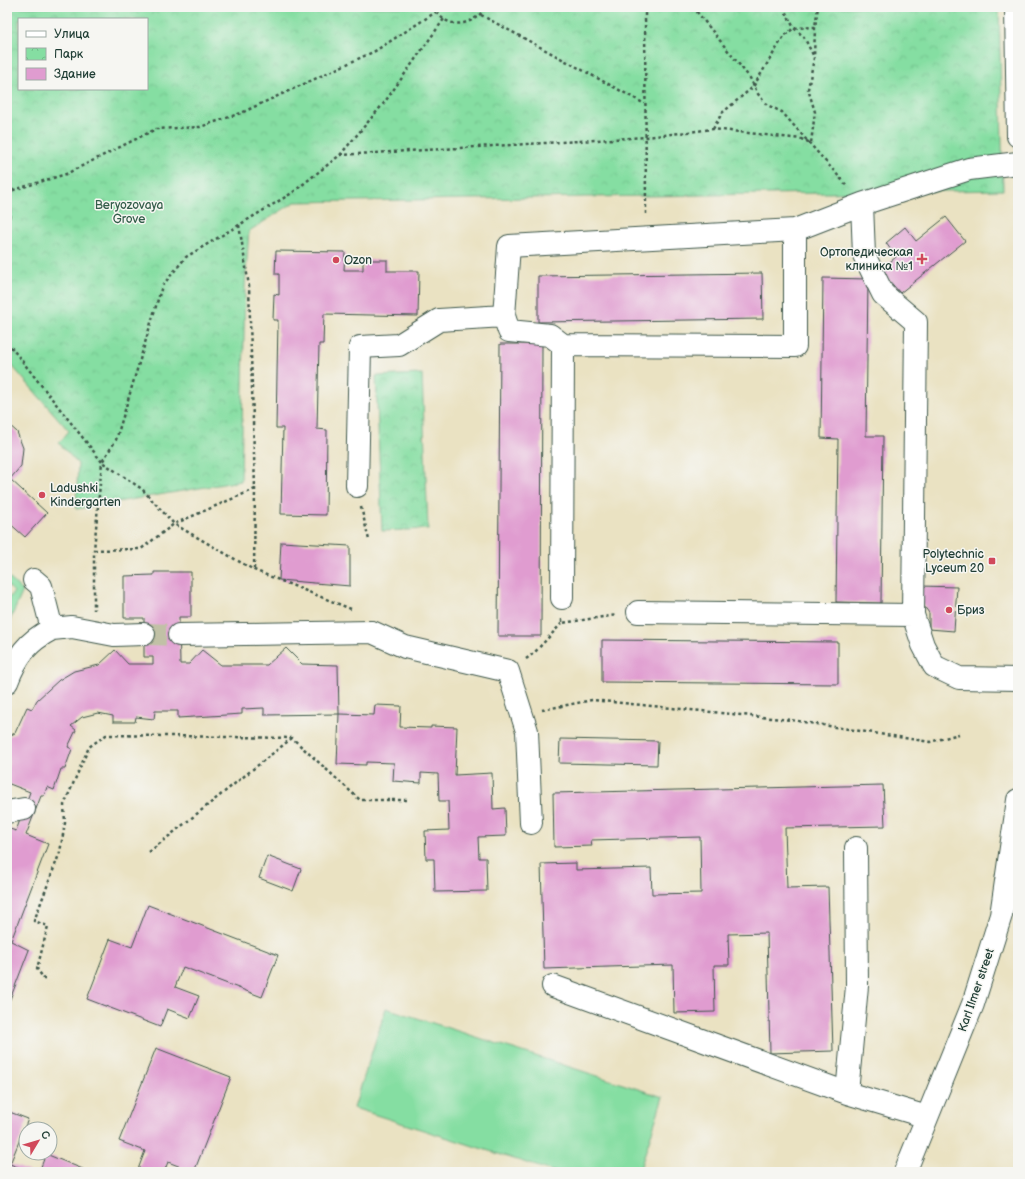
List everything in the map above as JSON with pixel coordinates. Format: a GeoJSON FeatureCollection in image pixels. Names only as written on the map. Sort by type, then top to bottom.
{"type":"FeatureCollection","features":[{"type":"Feature","properties":{"kind":"street"},"geometry":{"type":"LineString","coordinates":[[1016,7],[1018,136]]}},
{"type":"Feature","properties":{"kind":"street"},"geometry":{"type":"LineString","coordinates":[[795,230],[796,346],[563,345],[550,335],[509,331],[504,316],[508,246],[795,230],[862,204],[969,169],[1018,163]]}},
{"type":"Feature","properties":{"kind":"street"},"geometry":{"type":"LineString","coordinates":[[862,204],[864,255],[883,294],[916,322],[914,615],[923,645],[934,666],[959,678],[1018,679]]}},
{"type":"Feature","properties":{"kind":"street"},"geometry":{"type":"LineString","coordinates":[[357,486],[360,347],[399,345],[439,320],[504,316]]}},
{"type":"Feature","properties":{"kind":"street"},"geometry":{"type":"LineString","coordinates":[[562,598],[563,345]]}},
{"type":"Feature","properties":{"kind":"street"},"geometry":{"type":"LineString","coordinates":[[34,580],[41,586],[52,629]]}},
{"type":"Feature","properties":{"kind":"street"},"geometry":{"type":"LineString","coordinates":[[638,612],[914,615]]}},
{"type":"Feature","properties":{"kind":"street"},"geometry":{"type":"LineString","coordinates":[[7,682],[12,669],[25,648],[37,637],[52,629],[72,627],[114,634],[144,634]]}},
{"type":"Feature","properties":{"kind":"street"},"geometry":{"type":"LineString","coordinates":[[179,634],[372,632],[405,647],[508,671],[527,731],[531,823]]}},
{"type":"Feature","properties":{"kind":"street","name":"Karl Ilmer street"},"geometry":{"type":"LineString","coordinates":[[906,1172],[1010,915],[1018,800]]}},
{"type":"Feature","properties":{"kind":"street"},"geometry":{"type":"LineString","coordinates":[[846,1093],[857,986],[856,848]]}},
{"type":"Feature","properties":{"kind":"street"},"geometry":{"type":"LineString","coordinates":[[553,986],[846,1093],[927,1117]]}},
{"type":"Feature","properties":{"kind":"path"},"geometry":{"type":"LineString","coordinates":[[7,10],[10,7]]}},
{"type":"Feature","properties":{"kind":"path"},"geometry":{"type":"LineString","coordinates":[[434,7],[436,12],[444,19],[453,23],[463,24],[473,21],[481,15],[486,7]]}},
{"type":"Feature","properties":{"kind":"path"},"geometry":{"type":"LineString","coordinates":[[645,7],[647,137],[646,238]]}},
{"type":"Feature","properties":{"kind":"path"},"geometry":{"type":"LineString","coordinates":[[693,7],[750,78],[767,105],[782,112],[811,143],[862,204]]}},
{"type":"Feature","properties":{"kind":"path"},"geometry":{"type":"LineString","coordinates":[[783,7],[794,28],[804,36],[814,58]]}},
{"type":"Feature","properties":{"kind":"path"},"geometry":{"type":"LineString","coordinates":[[811,143],[815,112],[808,89],[814,58],[815,27],[818,7]]}},
{"type":"Feature","properties":{"kind":"path"},"geometry":{"type":"LineString","coordinates":[[7,192],[66,174],[156,129],[200,127],[241,113],[375,51],[436,12]]}},
{"type":"Feature","properties":{"kind":"path"},"geometry":{"type":"LineString","coordinates":[[481,15],[646,104]]}},
{"type":"Feature","properties":{"kind":"path"},"geometry":{"type":"LineString","coordinates":[[94,630],[94,550],[102,462],[116,440],[162,286],[186,257],[292,194],[340,155],[384,103],[444,19]]}},
{"type":"Feature","properties":{"kind":"path"},"geometry":{"type":"LineString","coordinates":[[713,129],[722,113],[754,86],[784,36],[794,28],[815,27]]}},
{"type":"Feature","properties":{"kind":"path"},"geometry":{"type":"LineString","coordinates":[[340,155],[647,137],[713,129],[801,139],[811,143]]}},
{"type":"Feature","properties":{"kind":"path"},"geometry":{"type":"LineString","coordinates":[[7,197],[10,212],[7,232]]}},
{"type":"Feature","properties":{"kind":"path"},"geometry":{"type":"LineString","coordinates":[[239,225],[249,286],[255,489],[254,570]]}},
{"type":"Feature","properties":{"kind":"path"},"geometry":{"type":"LineString","coordinates":[[7,342],[102,462],[142,488],[174,524],[254,570],[357,611]]}},
{"type":"Feature","properties":{"kind":"path"},"geometry":{"type":"LineString","coordinates":[[357,486],[369,540]]}},
{"type":"Feature","properties":{"kind":"path"},"geometry":{"type":"LineString","coordinates":[[94,550],[141,549],[174,524],[255,489]]}},
{"type":"Feature","properties":{"kind":"path"},"geometry":{"type":"LineString","coordinates":[[562,598],[562,623]]}},
{"type":"Feature","properties":{"kind":"path"},"geometry":{"type":"LineString","coordinates":[[508,671],[534,653],[562,623],[638,612]]}},
{"type":"Feature","properties":{"kind":"path"},"geometry":{"type":"LineString","coordinates":[[522,713],[592,700],[791,720],[930,742],[959,734]]}},
{"type":"Feature","properties":{"kind":"path"},"geometry":{"type":"LineString","coordinates":[[45,980],[37,969],[48,926],[34,921],[60,852],[65,823],[64,805],[89,747],[106,735],[292,738],[360,800],[409,800]]}},
{"type":"Feature","properties":{"kind":"path"},"geometry":{"type":"LineString","coordinates":[[149,852],[292,738]]}},
{"type":"Feature","properties":{"kind":"green space","name":"Beryozovaya Grove"},"geometry":{"type":"Polygon","coordinates":[[[7,7],[999,7],[1003,190],[295,202],[249,231],[245,287],[241,481],[76,509],[78,464],[59,443],[69,431],[7,360],[7,7]]]}},
{"type":"Feature","properties":{"kind":"green space"},"geometry":{"type":"Polygon","coordinates":[[[422,374],[428,529],[382,531],[376,376],[422,374]]]}},
{"type":"Feature","properties":{"kind":"green space"},"geometry":{"type":"Polygon","coordinates":[[[7,576],[23,591],[7,627],[7,600],[14,592],[7,585],[7,576]]]}},
{"type":"Feature","properties":{"kind":"green space"},"geometry":{"type":"Polygon","coordinates":[[[386,1008],[663,1097],[639,1172],[555,1172],[354,1108],[386,1008]]]}},
{"type":"Feature","properties":{"kind":"building"},"geometry":{"type":"Polygon","coordinates":[[[946,217],[965,241],[900,293],[880,270],[896,257],[886,243],[905,227],[916,241],[946,217]]]}},
{"type":"Feature","properties":{"kind":"building"},"geometry":{"type":"Polygon","coordinates":[[[276,251],[345,252],[344,270],[363,270],[363,260],[387,260],[387,271],[419,271],[418,316],[324,314],[323,344],[319,344],[317,429],[327,430],[326,515],[281,514],[283,428],[276,428],[278,320],[273,320],[274,294],[279,295],[279,274],[275,274],[276,251]]]}},
{"type":"Feature","properties":{"kind":"building"},"geometry":{"type":"Polygon","coordinates":[[[762,273],[763,319],[538,322],[538,276],[762,273]]]}},
{"type":"Feature","properties":{"kind":"building"},"geometry":{"type":"Polygon","coordinates":[[[823,278],[868,279],[866,436],[883,436],[881,603],[836,602],[838,439],[821,438],[823,278]]]}},
{"type":"Feature","properties":{"kind":"building"},"geometry":{"type":"Polygon","coordinates":[[[500,344],[542,344],[541,636],[498,636],[500,344]]]}},
{"type":"Feature","properties":{"kind":"building"},"geometry":{"type":"Polygon","coordinates":[[[7,423],[17,432],[23,448],[21,466],[10,479],[47,513],[25,537],[7,521],[7,423]]]}},
{"type":"Feature","properties":{"kind":"building"},"geometry":{"type":"Polygon","coordinates":[[[281,542],[350,546],[350,586],[279,580],[281,542]]]}},
{"type":"Feature","properties":{"kind":"building"},"geometry":{"type":"Polygon","coordinates":[[[154,572],[191,572],[191,617],[179,617],[180,664],[189,664],[202,650],[221,665],[267,665],[286,648],[302,664],[338,665],[339,714],[264,715],[264,708],[242,709],[242,714],[178,718],[178,711],[155,711],[154,719],[136,717],[135,722],[113,722],[113,716],[98,713],[82,717],[71,726],[76,730],[68,747],[72,749],[65,769],[61,769],[54,790],[47,787],[44,796],[41,796],[26,835],[48,844],[11,941],[29,950],[7,1007],[7,828],[16,831],[30,792],[7,783],[9,757],[7,754],[7,737],[15,733],[27,707],[32,709],[37,700],[59,680],[74,671],[99,665],[115,650],[128,664],[153,664],[153,657],[144,657],[144,618],[124,618],[124,576],[154,575],[154,572]]]}},
{"type":"Feature","properties":{"kind":"building"},"geometry":{"type":"Polygon","coordinates":[[[921,586],[957,587],[954,631],[929,629],[929,613],[921,602],[921,586]]]}},
{"type":"Feature","properties":{"kind":"building"},"geometry":{"type":"Polygon","coordinates":[[[602,640],[838,642],[838,684],[602,682],[602,640]]]}},
{"type":"Feature","properties":{"kind":"building"},"geometry":{"type":"Polygon","coordinates":[[[375,705],[401,706],[400,727],[457,727],[455,775],[492,773],[493,809],[505,808],[506,836],[478,837],[479,858],[486,858],[487,891],[435,892],[434,859],[426,859],[425,831],[449,830],[448,801],[439,801],[438,774],[421,773],[421,783],[393,781],[394,763],[366,762],[366,765],[337,764],[339,714],[374,715],[375,705]]]}},
{"type":"Feature","properties":{"kind":"building"},"geometry":{"type":"Polygon","coordinates":[[[560,739],[658,741],[657,765],[559,763],[560,739]]]}},
{"type":"Feature","properties":{"kind":"building"},"geometry":{"type":"Polygon","coordinates":[[[883,785],[885,826],[785,828],[787,888],[828,887],[833,1051],[770,1053],[767,933],[728,934],[729,965],[714,965],[715,1012],[674,1013],[673,965],[544,969],[541,864],[576,863],[576,870],[651,868],[652,894],[701,893],[700,837],[591,840],[592,846],[554,847],[553,793],[883,785]]]}},
{"type":"Feature","properties":{"kind":"building"},"geometry":{"type":"Polygon","coordinates":[[[267,856],[301,869],[293,891],[259,878],[267,856]]]}},
{"type":"Feature","properties":{"kind":"building"},"geometry":{"type":"Polygon","coordinates":[[[148,905],[278,955],[262,997],[183,967],[175,987],[199,996],[190,1018],[167,1009],[160,1027],[87,999],[110,939],[132,947],[148,905]]]}},
{"type":"Feature","properties":{"kind":"building"},"geometry":{"type":"Polygon","coordinates":[[[156,1048],[231,1077],[194,1172],[168,1162],[164,1172],[137,1172],[145,1151],[119,1141],[156,1048]]]}},
{"type":"Feature","properties":{"kind":"building"},"geometry":{"type":"Polygon","coordinates":[[[7,1111],[28,1119],[27,1121],[18,1121],[18,1144],[10,1164],[30,1172],[7,1172],[7,1111]]]}},
{"type":"Feature","properties":{"kind":"building"},"geometry":{"type":"Polygon","coordinates":[[[58,1159],[90,1172],[39,1172],[43,1161],[58,1161],[58,1159]]]}},
{"type":"Feature","properties":{"kind":"tunnel"},"geometry":{"type":"LineString","coordinates":[[144,634],[179,635]]}},
{"type":"Feature","properties":{"kind":"place","name":"Ортопедическая клиника №1"},"geometry":{"type":"Point","coordinates":[922,259]}},
{"type":"Feature","properties":{"kind":"place","name":"Ozon"},"geometry":{"type":"Point","coordinates":[336,260]}},
{"type":"Feature","properties":{"kind":"place","name":"Ladushki Kindergarten"},"geometry":{"type":"Point","coordinates":[42,495]}},
{"type":"Feature","properties":{"kind":"place","name":"Polytechnic Lyceum 20"},"geometry":{"type":"Point","coordinates":[992,561]}},
{"type":"Feature","properties":{"kind":"place","name":"Бриз"},"geometry":{"type":"Point","coordinates":[949,610]}}]}
